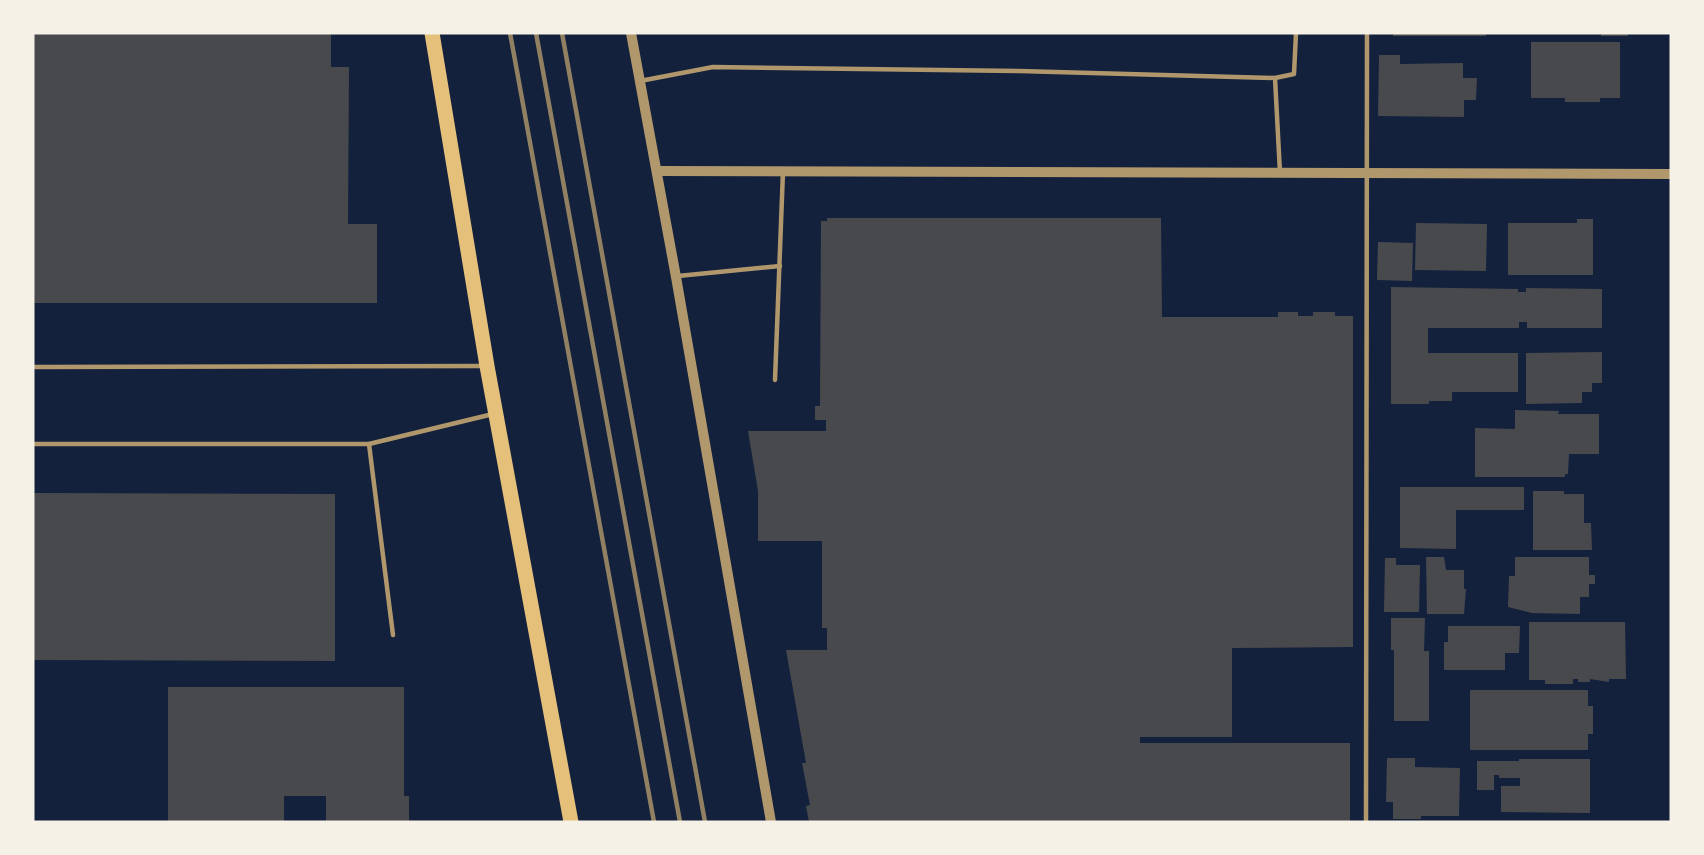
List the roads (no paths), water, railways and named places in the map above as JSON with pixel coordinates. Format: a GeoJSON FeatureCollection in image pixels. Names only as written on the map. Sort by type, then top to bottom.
{"type":"FeatureCollection","features":[{"type":"Feature","properties":{"kind":"main road"},"geometry":{"type":"LineString","coordinates":[[432,33],[495,414],[571,822]]}},
{"type":"Feature","properties":{"kind":"street"},"geometry":{"type":"LineString","coordinates":[[631,33],[771,822]]}},
{"type":"Feature","properties":{"kind":"street"},"geometry":{"type":"LineString","coordinates":[[657,171],[1671,174]]}},
{"type":"Feature","properties":{"kind":"lane"},"geometry":{"type":"LineString","coordinates":[[640,81],[713,68],[1019,71],[1275,78],[1294,74],[1296,33]]}},
{"type":"Feature","properties":{"kind":"lane"},"geometry":{"type":"LineString","coordinates":[[1366,822],[1367,33]]}},
{"type":"Feature","properties":{"kind":"lane"},"geometry":{"type":"LineString","coordinates":[[1275,78],[1280,173]]}},
{"type":"Feature","properties":{"kind":"lane"},"geometry":{"type":"LineString","coordinates":[[775,380],[783,171]]}},
{"type":"Feature","properties":{"kind":"lane"},"geometry":{"type":"LineString","coordinates":[[676,277],[780,266]]}},
{"type":"Feature","properties":{"kind":"lane"},"geometry":{"type":"LineString","coordinates":[[33,367],[487,366]]}},
{"type":"Feature","properties":{"kind":"lane"},"geometry":{"type":"LineString","coordinates":[[33,444],[369,444],[495,414]]}},
{"type":"Feature","properties":{"kind":"lane"},"geometry":{"type":"LineString","coordinates":[[369,444],[393,635]]}},
{"type":"Feature","properties":{"kind":"railway"},"geometry":{"type":"LineString","coordinates":[[510,33],[654,822]]}},
{"type":"Feature","properties":{"kind":"railway"},"geometry":{"type":"LineString","coordinates":[[536,33],[680,822]]}},
{"type":"Feature","properties":{"kind":"railway"},"geometry":{"type":"LineString","coordinates":[[562,33],[705,822]]}}]}
